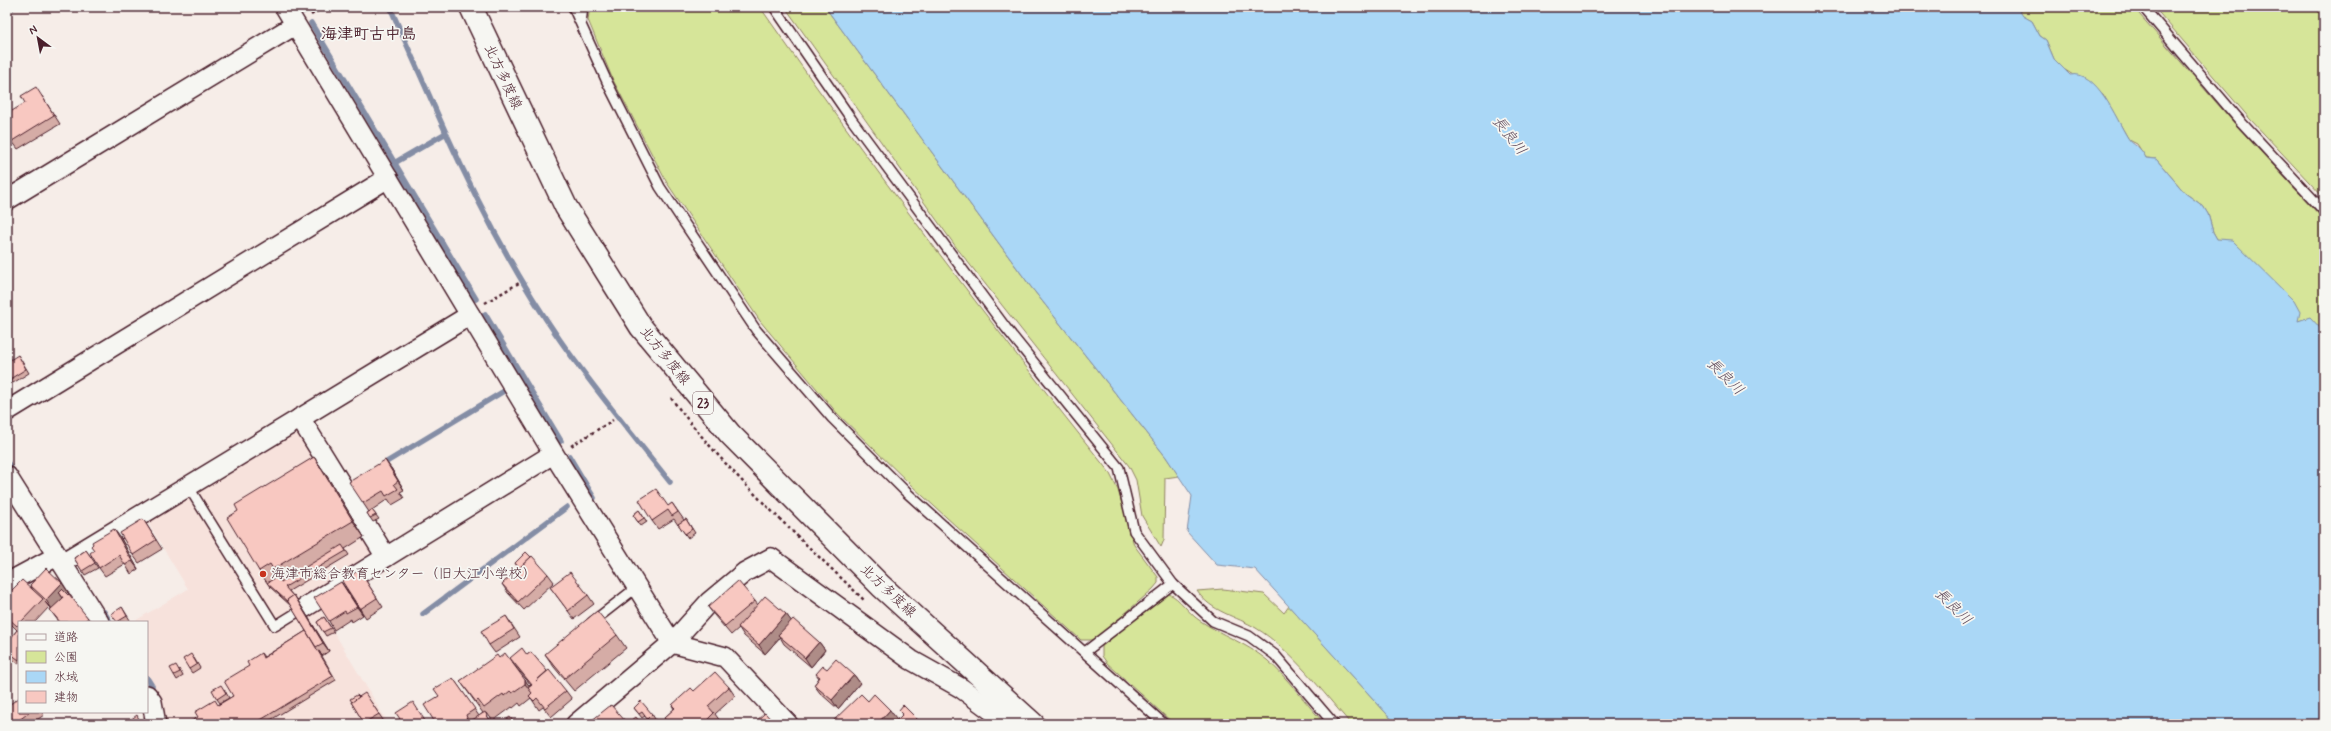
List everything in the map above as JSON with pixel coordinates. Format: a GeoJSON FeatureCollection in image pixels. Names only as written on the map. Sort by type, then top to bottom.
{"type":"FeatureCollection","features":[{"type":"Feature","properties":{"kind":"main road","name":"北方多度線"},"geometry":{"type":"LineString","coordinates":[[471,7],[566,207],[641,327],[730,434],[881,586],[1034,724]]}},
{"type":"Feature","properties":{"kind":"street"},"geometry":{"type":"LineString","coordinates":[[285,7],[554,455],[672,643],[725,657],[788,724]]}},
{"type":"Feature","properties":{"kind":"street"},"geometry":{"type":"LineString","coordinates":[[7,200],[295,25]]}},
{"type":"Feature","properties":{"kind":"street"},"geometry":{"type":"LineString","coordinates":[[7,411],[388,178]]}},
{"type":"Feature","properties":{"kind":"street"},"geometry":{"type":"LineString","coordinates":[[7,583],[60,560],[188,486],[469,314]]}},
{"type":"Feature","properties":{"kind":"street"},"geometry":{"type":"LineString","coordinates":[[300,418],[386,558]]}},
{"type":"Feature","properties":{"kind":"street"},"geometry":{"type":"LineString","coordinates":[[301,610],[554,455]]}},
{"type":"Feature","properties":{"kind":"street"},"geometry":{"type":"LineString","coordinates":[[7,476],[98,621]]}},
{"type":"Feature","properties":{"kind":"street"},"geometry":{"type":"LineString","coordinates":[[576,724],[672,643],[709,602],[745,572],[771,558],[911,660],[961,688],[1010,724]]}},
{"type":"Feature","properties":{"kind":"street"},"geometry":{"type":"LineString","coordinates":[[148,696],[152,702],[156,724]]}},
{"type":"Feature","properties":{"kind":"lane"},"geometry":{"type":"LineString","coordinates":[[573,7],[608,84],[660,186],[756,330],[832,418],[906,492],[1164,724]]}},
{"type":"Feature","properties":{"kind":"lane"},"geometry":{"type":"LineString","coordinates":[[581,25],[583,7]]}},
{"type":"Feature","properties":{"kind":"lane"},"geometry":{"type":"LineString","coordinates":[[774,7],[852,120],[1006,328],[1119,468],[1134,531],[1173,584],[1213,621],[1249,636],[1275,655],[1334,724]]}},
{"type":"Feature","properties":{"kind":"lane"},"geometry":{"type":"LineString","coordinates":[[2143,7],[2242,123],[2324,211]]}},
{"type":"Feature","properties":{"kind":"lane"},"geometry":{"type":"LineString","coordinates":[[188,486],[275,626],[301,610]]}},
{"type":"Feature","properties":{"kind":"lane"},"geometry":{"type":"LineString","coordinates":[[1085,652],[1173,584]]}},
{"type":"Feature","properties":{"kind":"lane"},"geometry":{"type":"LineString","coordinates":[[585,628],[637,587]]}},
{"type":"Feature","properties":{"kind":"path"},"geometry":{"type":"LineString","coordinates":[[469,314],[519,282]]}},
{"type":"Feature","properties":{"kind":"path"},"geometry":{"type":"LineString","coordinates":[[554,455],[613,420]]}},
{"type":"Feature","properties":{"kind":"shaded area","name":"海津市総合教育センター（旧大江小学校）"},"geometry":{"type":"Polygon","coordinates":[[[292,428],[302,429],[373,551],[371,559],[319,607],[388,723],[163,724],[155,687],[148,676],[148,621],[135,621],[188,589],[145,518],[292,428]]]}},
{"type":"Feature","properties":{"kind":"green space"},"geometry":{"type":"Polygon","coordinates":[[[590,7],[760,7],[887,184],[1019,358],[1109,472],[1118,490],[1134,545],[1158,577],[1158,583],[1153,589],[1098,637],[1091,640],[1081,640],[912,486],[837,413],[760,321],[667,183],[613,80],[588,20],[590,7]]]}},
{"type":"Feature","properties":{"kind":"green space"},"geometry":{"type":"Polygon","coordinates":[[[785,7],[825,7],[1031,287],[1166,457],[1179,476],[1165,478],[1164,540],[1161,547],[1142,516],[1136,480],[1129,466],[956,247],[785,7]]]}},
{"type":"Feature","properties":{"kind":"green space"},"geometry":{"type":"Polygon","coordinates":[[[2017,7],[2133,7],[2235,124],[2324,220],[2324,332],[2310,318],[2298,321],[2217,239],[2213,232],[2208,214],[2203,206],[2185,193],[2156,159],[2146,158],[2137,144],[2129,140],[2103,94],[2062,68],[2054,59],[2046,40],[2040,36],[2032,21],[2022,16],[2017,7]]]}},
{"type":"Feature","properties":{"kind":"green space"},"geometry":{"type":"Polygon","coordinates":[[[2154,7],[2324,7],[2324,198],[2250,119],[2154,7]]]}},
{"type":"Feature","properties":{"kind":"green space"},"geometry":{"type":"Polygon","coordinates":[[[1223,589],[1264,594],[1284,613],[1289,606],[1396,724],[1351,724],[1282,648],[1256,628],[1209,604],[1197,591],[1223,589]]]}},
{"type":"Feature","properties":{"kind":"green space"},"geometry":{"type":"Polygon","coordinates":[[[1169,594],[1177,599],[1199,620],[1251,649],[1267,660],[1325,724],[1174,724],[1107,663],[1102,656],[1102,646],[1163,596],[1169,594]]]}},
{"type":"Feature","properties":{"kind":"water","name":"長良川"},"geometry":{"type":"Polygon","coordinates":[[[825,7],[2017,7],[2023,16],[2032,21],[2040,36],[2046,40],[2054,59],[2070,75],[2080,75],[2097,87],[2105,97],[2128,138],[2142,151],[2146,158],[2156,159],[2185,193],[2203,206],[2208,214],[2213,232],[2217,239],[2232,240],[2294,301],[2300,312],[2298,321],[2310,317],[2324,332],[2324,724],[1396,724],[1255,569],[1217,565],[1187,532],[1192,496],[1166,457],[1031,287],[825,7]]]}},
{"type":"Feature","properties":{"kind":"building"},"geometry":{"type":"Polygon","coordinates":[[[36,87],[54,115],[12,141],[7,132],[7,114],[25,103],[21,96],[36,87]]]}},
{"type":"Feature","properties":{"kind":"building"},"geometry":{"type":"Polygon","coordinates":[[[18,355],[26,369],[10,379],[7,374],[7,362],[18,355]]]}},
{"type":"Feature","properties":{"kind":"building"},"geometry":{"type":"Polygon","coordinates":[[[314,457],[353,521],[273,569],[270,564],[259,571],[227,518],[238,511],[235,505],[314,457]]]}},
{"type":"Feature","properties":{"kind":"building"},"geometry":{"type":"Polygon","coordinates":[[[385,460],[398,481],[394,484],[398,489],[386,496],[383,491],[363,503],[349,482],[385,460]]]}},
{"type":"Feature","properties":{"kind":"building"},"geometry":{"type":"Polygon","coordinates":[[[656,489],[668,506],[672,503],[678,512],[672,516],[668,510],[652,521],[639,500],[656,489]]]}},
{"type":"Feature","properties":{"kind":"building"},"geometry":{"type":"Polygon","coordinates":[[[372,510],[376,515],[370,518],[367,513],[372,510]]]}},
{"type":"Feature","properties":{"kind":"building"},"geometry":{"type":"Polygon","coordinates":[[[639,510],[644,518],[638,522],[633,515],[639,510]]]}},
{"type":"Feature","properties":{"kind":"building"},"geometry":{"type":"Polygon","coordinates":[[[143,519],[156,540],[133,555],[120,533],[143,519]]]}},
{"type":"Feature","properties":{"kind":"building"},"geometry":{"type":"Polygon","coordinates":[[[686,519],[692,529],[685,534],[678,524],[686,519]]]}},
{"type":"Feature","properties":{"kind":"building"},"geometry":{"type":"Polygon","coordinates":[[[114,529],[132,561],[125,565],[119,555],[99,568],[90,553],[94,550],[91,546],[93,544],[92,542],[114,529]]]}},
{"type":"Feature","properties":{"kind":"building"},"geometry":{"type":"Polygon","coordinates":[[[342,545],[346,551],[285,587],[293,596],[287,600],[289,603],[267,583],[278,576],[281,582],[342,545]]]}},
{"type":"Feature","properties":{"kind":"building"},"geometry":{"type":"Polygon","coordinates":[[[86,550],[95,563],[82,571],[74,558],[86,550]]]}},
{"type":"Feature","properties":{"kind":"building"},"geometry":{"type":"Polygon","coordinates":[[[526,552],[531,557],[519,568],[515,563],[526,552]]]}},
{"type":"Feature","properties":{"kind":"building"},"geometry":{"type":"Polygon","coordinates":[[[532,556],[548,574],[518,602],[502,584],[532,556]]]}},
{"type":"Feature","properties":{"kind":"building"},"geometry":{"type":"Polygon","coordinates":[[[46,568],[62,583],[46,600],[30,585],[46,568]]]}},
{"type":"Feature","properties":{"kind":"building"},"geometry":{"type":"Polygon","coordinates":[[[359,570],[377,598],[360,609],[342,581],[359,570]]]}},
{"type":"Feature","properties":{"kind":"building"},"geometry":{"type":"Polygon","coordinates":[[[570,572],[588,595],[568,611],[550,587],[570,572]]]}},
{"type":"Feature","properties":{"kind":"building"},"geometry":{"type":"Polygon","coordinates":[[[22,580],[43,599],[22,621],[18,621],[17,626],[7,617],[7,595],[22,580]]]}},
{"type":"Feature","properties":{"kind":"building"},"geometry":{"type":"Polygon","coordinates":[[[738,581],[755,601],[725,626],[708,607],[738,581]]]}},
{"type":"Feature","properties":{"kind":"building"},"geometry":{"type":"Polygon","coordinates":[[[341,582],[357,607],[346,613],[345,611],[329,621],[314,598],[341,582]]]}},
{"type":"Feature","properties":{"kind":"building"},"geometry":{"type":"Polygon","coordinates":[[[62,589],[68,595],[69,594],[88,618],[84,621],[59,621],[50,610],[63,598],[59,592],[62,589]]]}},
{"type":"Feature","properties":{"kind":"building"},"geometry":{"type":"Polygon","coordinates":[[[294,595],[323,643],[316,647],[287,600],[294,595]]]}},
{"type":"Feature","properties":{"kind":"building"},"geometry":{"type":"Polygon","coordinates":[[[765,596],[786,614],[759,645],[738,627],[765,596]]]}},
{"type":"Feature","properties":{"kind":"building"},"geometry":{"type":"Polygon","coordinates":[[[122,607],[127,616],[116,621],[111,614],[122,607]]]}},
{"type":"Feature","properties":{"kind":"building"},"geometry":{"type":"Polygon","coordinates":[[[597,611],[617,635],[565,678],[545,654],[597,611]]]}},
{"type":"Feature","properties":{"kind":"building"},"geometry":{"type":"Polygon","coordinates":[[[506,616],[514,629],[489,645],[481,631],[506,616]]]}},
{"type":"Feature","properties":{"kind":"building"},"geometry":{"type":"Polygon","coordinates":[[[324,617],[331,628],[323,632],[317,622],[324,617]]]}},
{"type":"Feature","properties":{"kind":"building"},"geometry":{"type":"Polygon","coordinates":[[[793,619],[819,642],[805,658],[778,635],[793,619]]]}},
{"type":"Feature","properties":{"kind":"building"},"geometry":{"type":"Polygon","coordinates":[[[18,630],[18,659],[7,651],[7,643],[18,630]]]}},
{"type":"Feature","properties":{"kind":"building"},"geometry":{"type":"Polygon","coordinates":[[[306,631],[333,676],[254,724],[187,724],[198,717],[195,712],[215,700],[218,705],[233,696],[224,681],[249,666],[247,662],[261,653],[263,658],[306,631]]]}},
{"type":"Feature","properties":{"kind":"building"},"geometry":{"type":"Polygon","coordinates":[[[522,648],[527,655],[531,652],[547,671],[536,681],[549,670],[566,691],[545,708],[537,698],[534,701],[529,696],[532,693],[528,688],[532,685],[510,658],[522,648]]]}},
{"type":"Feature","properties":{"kind":"building"},"geometry":{"type":"Polygon","coordinates":[[[505,653],[525,680],[525,684],[512,693],[510,691],[504,696],[503,694],[484,708],[478,700],[476,702],[460,681],[497,655],[499,658],[505,653]]]}},
{"type":"Feature","properties":{"kind":"building"},"geometry":{"type":"Polygon","coordinates":[[[191,654],[197,664],[189,669],[183,659],[191,654]]]}},
{"type":"Feature","properties":{"kind":"building"},"geometry":{"type":"Polygon","coordinates":[[[836,659],[854,675],[832,700],[814,685],[820,677],[816,674],[823,666],[827,669],[836,659]]]}},
{"type":"Feature","properties":{"kind":"building"},"geometry":{"type":"Polygon","coordinates":[[[176,665],[180,672],[174,675],[170,668],[176,665]]]}},
{"type":"Feature","properties":{"kind":"building"},"geometry":{"type":"Polygon","coordinates":[[[715,672],[729,687],[708,706],[714,713],[709,718],[711,721],[708,724],[669,724],[664,718],[675,708],[672,705],[691,688],[694,691],[715,672]]]}},
{"type":"Feature","properties":{"kind":"building"},"geometry":{"type":"Polygon","coordinates":[[[453,678],[475,709],[466,715],[467,718],[457,724],[436,724],[424,705],[439,696],[434,689],[453,678]]]}},
{"type":"Feature","properties":{"kind":"building"},"geometry":{"type":"Polygon","coordinates":[[[221,685],[226,693],[217,699],[212,690],[221,685]]]}},
{"type":"Feature","properties":{"kind":"building"},"geometry":{"type":"Polygon","coordinates":[[[365,693],[379,714],[364,723],[351,702],[365,693]]]}},
{"type":"Feature","properties":{"kind":"building"},"geometry":{"type":"Polygon","coordinates":[[[861,694],[868,701],[874,694],[890,710],[877,724],[830,724],[861,694]]]}},
{"type":"Feature","properties":{"kind":"building"},"geometry":{"type":"Polygon","coordinates":[[[357,695],[359,697],[352,702],[350,699],[357,695]]]}},
{"type":"Feature","properties":{"kind":"building"},"geometry":{"type":"Polygon","coordinates":[[[18,699],[18,713],[29,713],[15,723],[7,711],[7,706],[18,699]]]}},
{"type":"Feature","properties":{"kind":"building"},"geometry":{"type":"Polygon","coordinates":[[[641,701],[652,714],[647,719],[642,712],[639,714],[634,708],[641,701]]]}},
{"type":"Feature","properties":{"kind":"building"},"geometry":{"type":"Polygon","coordinates":[[[413,702],[427,724],[391,724],[400,719],[396,713],[413,702]]]}},
{"type":"Feature","properties":{"kind":"building"},"geometry":{"type":"Polygon","coordinates":[[[611,705],[627,723],[593,724],[591,721],[611,705]]]}},
{"type":"Feature","properties":{"kind":"building"},"geometry":{"type":"Polygon","coordinates":[[[903,705],[922,724],[894,723],[903,714],[899,710],[903,705]]]}},
{"type":"Feature","properties":{"kind":"building"},"geometry":{"type":"Polygon","coordinates":[[[485,712],[492,724],[470,724],[469,722],[485,712]]]}},
{"type":"Feature","properties":{"kind":"building"},"geometry":{"type":"Polygon","coordinates":[[[765,713],[775,724],[753,724],[765,713]]]}},
{"type":"Feature","properties":{"kind":"building"},"geometry":{"type":"Polygon","coordinates":[[[137,715],[141,724],[131,724],[129,721],[137,715]]]}},
{"type":"Feature","properties":{"kind":"building"},"geometry":{"type":"Polygon","coordinates":[[[510,717],[515,724],[500,724],[510,717]]]}},
{"type":"Feature","properties":{"kind":"building"},"geometry":{"type":"Polygon","coordinates":[[[636,717],[641,724],[627,724],[636,717]]]}},
{"type":"Feature","properties":{"kind":"waterway"},"geometry":{"type":"LineString","coordinates":[[7,11],[13,7]]}},
{"type":"Feature","properties":{"kind":"waterway"},"geometry":{"type":"LineString","coordinates":[[302,7],[304,11]]}},
{"type":"Feature","properties":{"kind":"waterway"},"geometry":{"type":"LineString","coordinates":[[390,7],[446,133]]}},
{"type":"Feature","properties":{"kind":"waterway"},"geometry":{"type":"LineString","coordinates":[[311,23],[476,299]]}},
{"type":"Feature","properties":{"kind":"waterway"},"geometry":{"type":"LineString","coordinates":[[396,162],[446,133],[484,213],[543,315],[586,376],[670,482]]}},
{"type":"Feature","properties":{"kind":"waterway"},"geometry":{"type":"LineString","coordinates":[[485,314],[561,441]]}},
{"type":"Feature","properties":{"kind":"waterway"},"geometry":{"type":"LineString","coordinates":[[380,466],[504,391]]}},
{"type":"Feature","properties":{"kind":"waterway"},"geometry":{"type":"LineString","coordinates":[[569,456],[594,498]]}},
{"type":"Feature","properties":{"kind":"waterway"},"geometry":{"type":"LineString","coordinates":[[7,462],[15,474]]}},
{"type":"Feature","properties":{"kind":"waterway"},"geometry":{"type":"LineString","coordinates":[[423,614],[567,507]]}},
{"type":"Feature","properties":{"kind":"waterway"},"geometry":{"type":"LineString","coordinates":[[104,612],[109,621]]}},
{"type":"Feature","properties":{"kind":"waterway"},"geometry":{"type":"LineString","coordinates":[[148,680],[152,686]]}},
{"type":"Feature","properties":{"kind":"place","name":"海津市総合教育センター（旧大江小学校）"},"geometry":{"type":"Point","coordinates":[263,574]}},
{"type":"Feature","properties":{"kind":"district","name":"海津町古中島"},"geometry":{"type":"Point","coordinates":[369,34]}}]}
